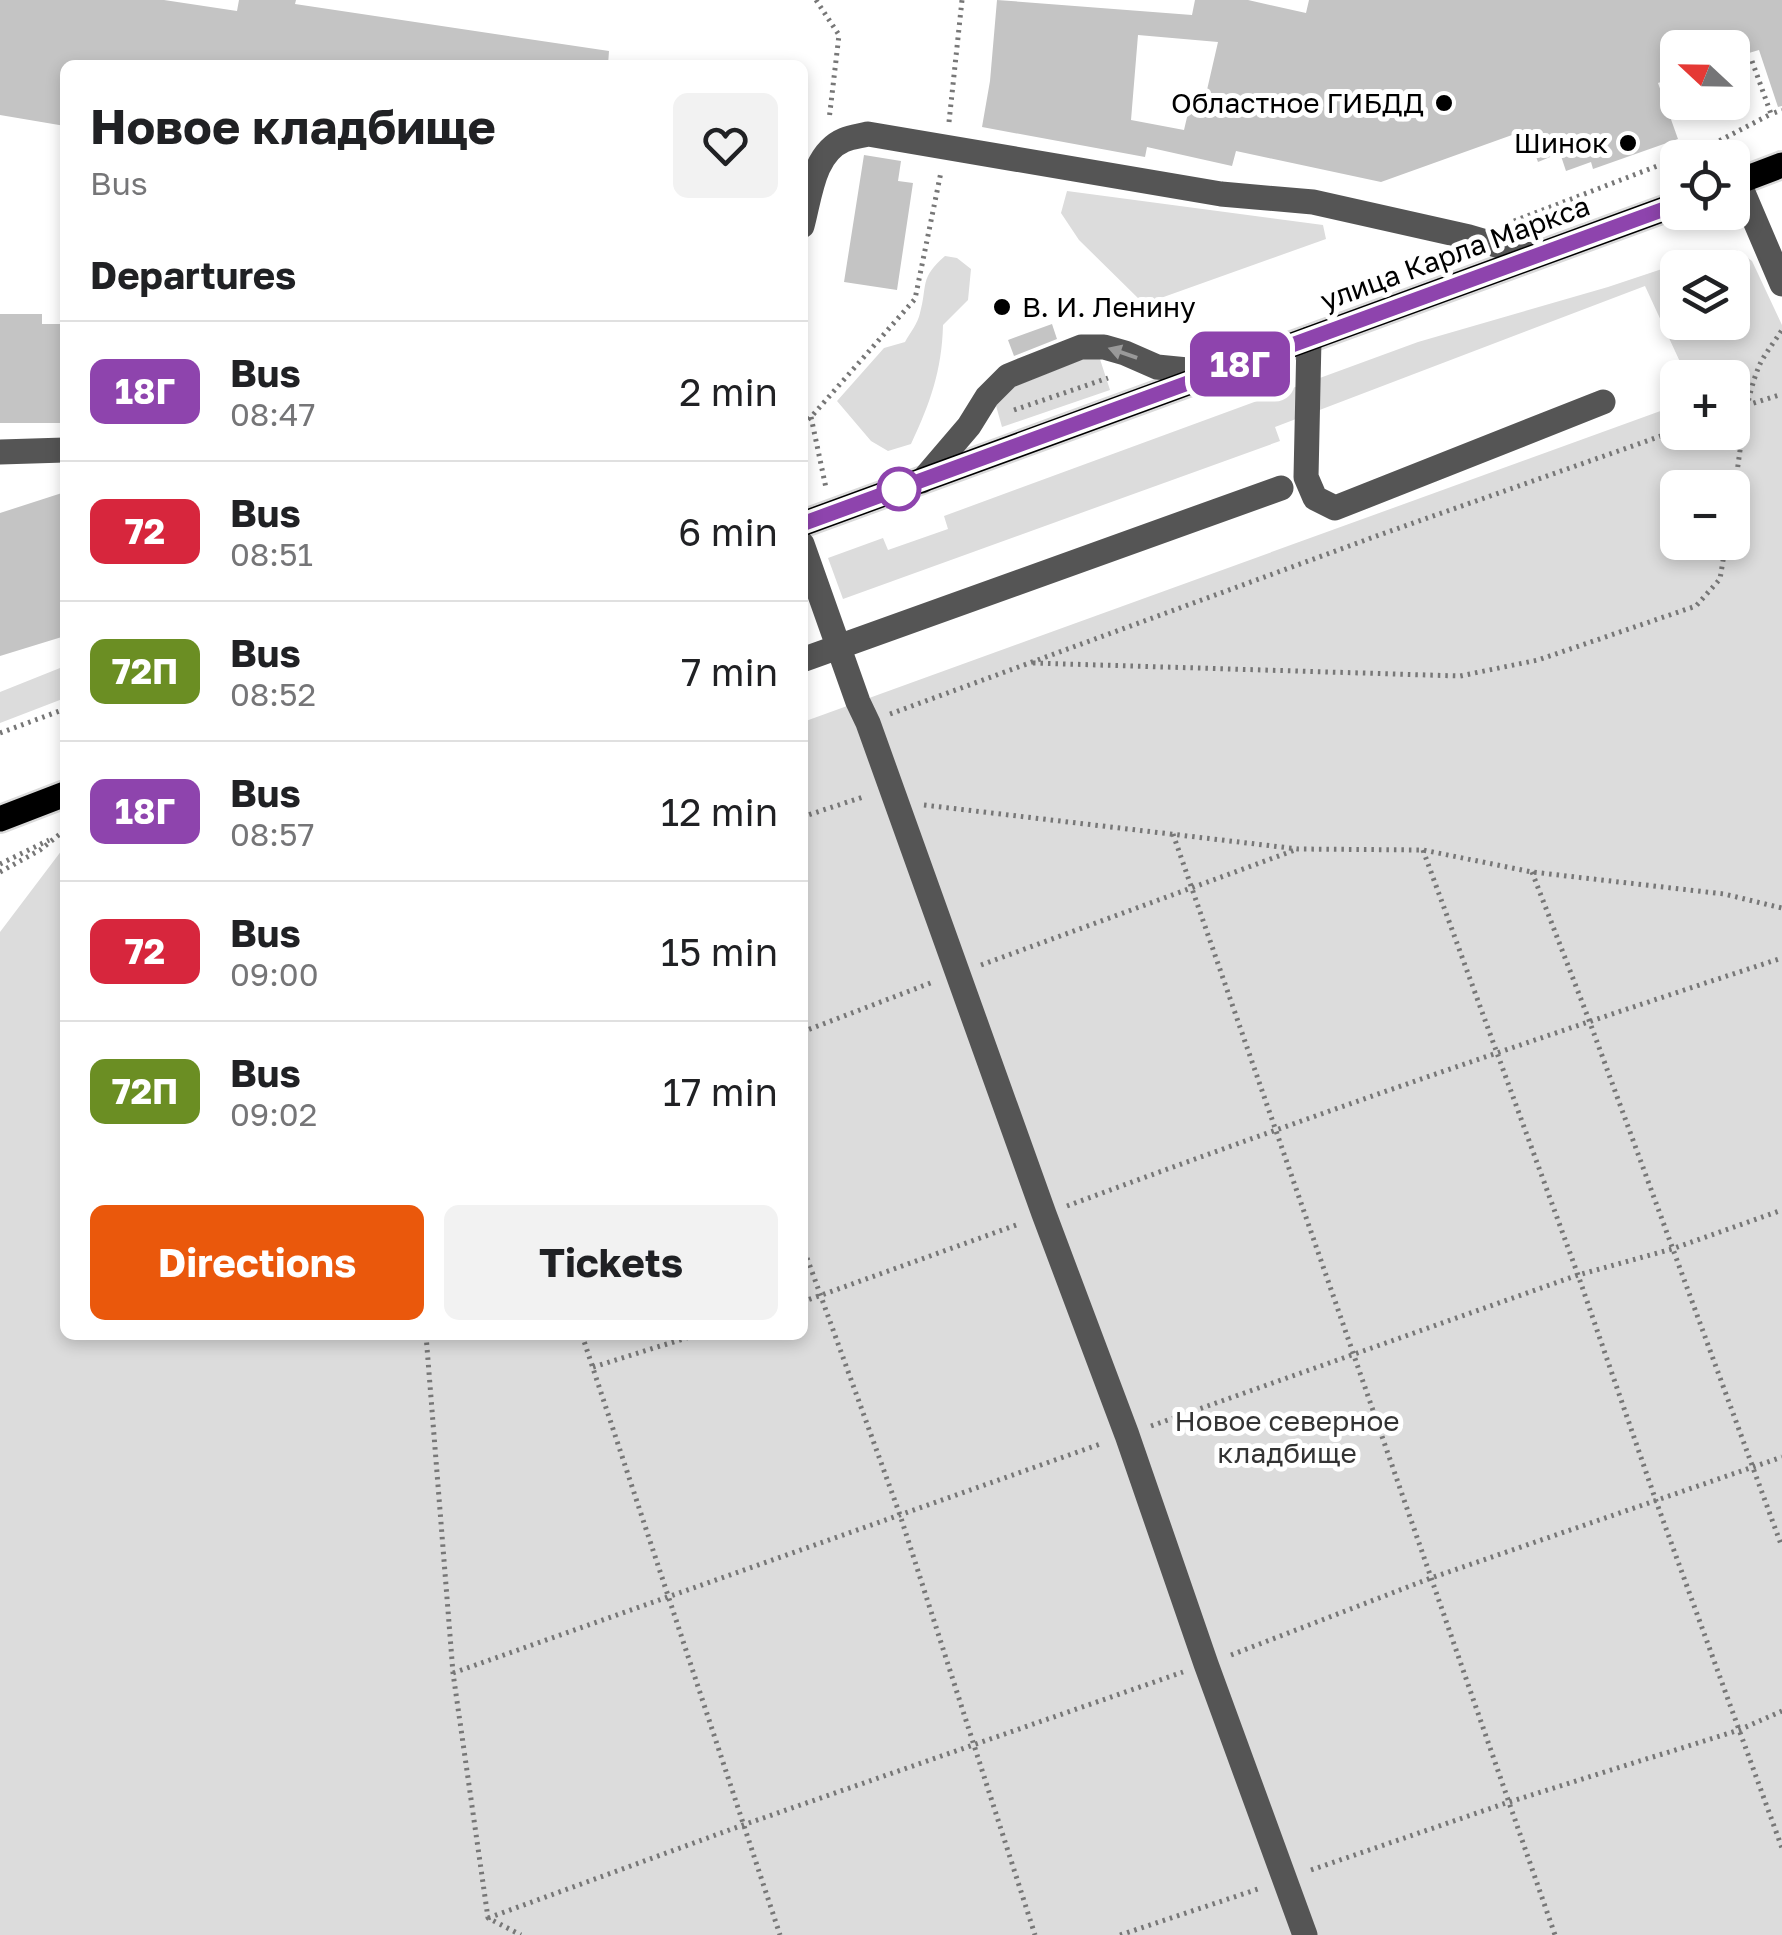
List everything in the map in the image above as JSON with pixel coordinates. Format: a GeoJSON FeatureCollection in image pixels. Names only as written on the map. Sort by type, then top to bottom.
{"type":"FeatureCollection","features":[{"type":"Feature","properties":{"kind":"main road"},"geometry":{"type":"LineString","coordinates":[[1750,177],[1782,166]]}},
{"type":"Feature","properties":{"kind":"main road","name":"улица Карла Маркса"},"geometry":{"type":"LineString","coordinates":[[808,522],[1660,210]]}},
{"type":"Feature","properties":{"kind":"main road"},"geometry":{"type":"LineString","coordinates":[[0,818],[60,796]]}},
{"type":"Feature","properties":{"kind":"lane"},"geometry":{"type":"LineString","coordinates":[[808,204],[825,153],[841,141],[868,134],[1221,194],[1313,202],[1534,256]]}},
{"type":"Feature","properties":{"kind":"lane"},"geometry":{"type":"LineString","coordinates":[[1750,215],[1782,284]]}},
{"type":"Feature","properties":{"kind":"lane"},"geometry":{"type":"LineString","coordinates":[[1309,339],[1306,477],[1315,498],[1335,508],[1603,402]]}},
{"type":"Feature","properties":{"kind":"lane"},"geometry":{"type":"LineString","coordinates":[[922,481],[969,426],[986,397],[1008,376],[1081,346],[1104,347],[1156,367],[1218,373]]}},
{"type":"Feature","properties":{"kind":"lane"},"geometry":{"type":"LineString","coordinates":[[0,452],[60,450]]}},
{"type":"Feature","properties":{"kind":"lane"},"geometry":{"type":"LineString","coordinates":[[808,658],[1282,488]]}},
{"type":"Feature","properties":{"kind":"lane"},"geometry":{"type":"LineString","coordinates":[[808,560],[1305,1935]]}},
{"type":"Feature","properties":{"kind":"path"},"geometry":{"type":"LineString","coordinates":[[816,0],[839,35],[825,153]]}},
{"type":"Feature","properties":{"kind":"path"},"geometry":{"type":"LineString","coordinates":[[808,419],[915,299],[946,146],[962,0]]}},
{"type":"Feature","properties":{"kind":"path"},"geometry":{"type":"LineString","coordinates":[[1752,61],[1771,114]]}},
{"type":"Feature","properties":{"kind":"path"},"geometry":{"type":"LineString","coordinates":[[1720,140],[1782,110]]}},
{"type":"Feature","properties":{"kind":"path"},"geometry":{"type":"LineString","coordinates":[[1469,238],[1660,165]]}},
{"type":"Feature","properties":{"kind":"path"},"geometry":{"type":"LineString","coordinates":[[1750,400],[1761,362],[1782,330]]}},
{"type":"Feature","properties":{"kind":"path"},"geometry":{"type":"LineString","coordinates":[[969,426],[1149,363]]}},
{"type":"Feature","properties":{"kind":"path"},"geometry":{"type":"LineString","coordinates":[[1750,404],[1782,394]]}},
{"type":"Feature","properties":{"kind":"path"},"geometry":{"type":"LineString","coordinates":[[811,417],[832,512]]}},
{"type":"Feature","properties":{"kind":"path"},"geometry":{"type":"LineString","coordinates":[[868,722],[1660,436]]}},
{"type":"Feature","properties":{"kind":"path"},"geometry":{"type":"LineString","coordinates":[[1030,663],[1460,676],[1538,660],[1696,606],[1720,578],[1723,560]]}},
{"type":"Feature","properties":{"kind":"path"},"geometry":{"type":"LineString","coordinates":[[0,734],[60,711]]}},
{"type":"Feature","properties":{"kind":"path"},"geometry":{"type":"LineString","coordinates":[[808,816],[894,795],[1298,848],[1422,850],[1532,872],[1724,894],[1782,908]]}},
{"type":"Feature","properties":{"kind":"path"},"geometry":{"type":"LineString","coordinates":[[0,872],[60,834]]}},
{"type":"Feature","properties":{"kind":"path"},"geometry":{"type":"LineString","coordinates":[[1174,834],[1555,1935]]}},
{"type":"Feature","properties":{"kind":"path"},"geometry":{"type":"LineString","coordinates":[[0,864],[56,837]]}},
{"type":"Feature","properties":{"kind":"path"},"geometry":{"type":"LineString","coordinates":[[808,1030],[1298,848]]}},
{"type":"Feature","properties":{"kind":"path"},"geometry":{"type":"LineString","coordinates":[[1422,850],[1782,1848]]}},
{"type":"Feature","properties":{"kind":"path"},"geometry":{"type":"LineString","coordinates":[[1532,872],[1782,1547]]}},
{"type":"Feature","properties":{"kind":"path"},"geometry":{"type":"LineString","coordinates":[[808,1300],[1276,1129],[1782,958]]}},
{"type":"Feature","properties":{"kind":"path"},"geometry":{"type":"LineString","coordinates":[[808,1260],[900,1515],[1035,1935]]}},
{"type":"Feature","properties":{"kind":"path"},"geometry":{"type":"LineString","coordinates":[[426,1340],[453,1673],[488,1918]]}},
{"type":"Feature","properties":{"kind":"path"},"geometry":{"type":"LineString","coordinates":[[584,1340],[780,1935]]}},
{"type":"Feature","properties":{"kind":"path"},"geometry":{"type":"LineString","coordinates":[[593,1368],[680,1340]]}},
{"type":"Feature","properties":{"kind":"path"},"geometry":{"type":"LineString","coordinates":[[488,1918],[1206,1664],[1431,1578],[1782,1457]]}},
{"type":"Feature","properties":{"kind":"path"},"geometry":{"type":"LineString","coordinates":[[1120,1935],[1509,1802],[1739,1730],[1782,1711]]}},
{"type":"Feature","properties":{"kind":"path"},"geometry":{"type":"LineString","coordinates":[[488,1918],[521,1935]]}},
{"type":"Feature","properties":{"kind":"green space"},"geometry":{"type":"Polygon","coordinates":[[[1067,191],[1323,225],[1326,239],[1144,304],[1079,240],[1061,213],[1067,191]]]}},
{"type":"Feature","properties":{"kind":"green space"},"geometry":{"type":"Polygon","coordinates":[[[945,256],[957,258],[971,269],[968,300],[943,325],[934,386],[911,444],[888,451],[871,441],[837,401],[884,348],[905,342],[919,317],[928,276],[945,256]]]}},
{"type":"Feature","properties":{"kind":"green space","name":"Новое северное кладбище"},"geometry":{"type":"Polygon","coordinates":[[[1750,260],[1782,325],[1782,1935],[0,1935],[0,932],[60,853],[60,1340],[808,1340],[808,720],[1660,411],[1660,450],[1750,450],[1750,360],[1679,360],[1670,340],[1750,340],[1750,260]]]}},
{"type":"Feature","properties":{"kind":"green space","name":"Новое северное кладбище"},"geometry":{"type":"Polygon","coordinates":[[[1660,270],[1660,318],[1645,286],[1275,427],[1280,441],[843,599],[828,558],[883,538],[888,550],[948,529],[944,516],[1418,342],[1660,270]]]}},
{"type":"Feature","properties":{"kind":"green space"},"geometry":{"type":"Polygon","coordinates":[[[1098,353],[1110,390],[1002,427],[993,395],[1098,353]]]}},
{"type":"Feature","properties":{"kind":"green space"},"geometry":{"type":"Polygon","coordinates":[[[60,668],[60,700],[0,723],[0,692],[60,668]]]}},
{"type":"Feature","properties":{"kind":"building"},"geometry":{"type":"Polygon","coordinates":[[[0,0],[164,0],[237,11],[239,0],[296,0],[295,4],[609,51],[608,60],[60,60],[60,125],[0,115],[0,0]]]}},
{"type":"Feature","properties":{"kind":"building"},"geometry":{"type":"Polygon","coordinates":[[[997,0],[1192,15],[1195,0],[1248,0],[1306,13],[1309,0],[1782,0],[1782,106],[1778,107],[1759,50],[1750,53],[1750,30],[1660,30],[1660,120],[1671,120],[1678,139],[1660,140],[1660,145],[1593,169],[1591,162],[1566,171],[1560,153],[1538,162],[1526,130],[1381,182],[1236,151],[1232,166],[1147,147],[1145,157],[982,127],[997,0]],[[1138,35],[1131,120],[1184,130],[1188,113],[1201,116],[1218,42],[1138,35]]]}},
{"type":"Feature","properties":{"kind":"building"},"geometry":{"type":"Polygon","coordinates":[[[864,155],[901,161],[898,181],[913,183],[897,290],[844,282],[864,155]]]}},
{"type":"Feature","properties":{"kind":"building"},"geometry":{"type":"Polygon","coordinates":[[[0,314],[42,314],[42,324],[60,324],[60,423],[0,423],[0,314]]]}},
{"type":"Feature","properties":{"kind":"building"},"geometry":{"type":"Polygon","coordinates":[[[1052,324],[1057,339],[1014,356],[1008,340],[1052,324]]]}},
{"type":"Feature","properties":{"kind":"building"},"geometry":{"type":"Polygon","coordinates":[[[60,494],[60,638],[0,656],[0,513],[60,494]]]}},
{"type":"Feature","properties":{"kind":"bus line","name":"18Г"},"geometry":{"type":"LineString","coordinates":[[808,522],[1660,211]]}},
{"type":"Feature","properties":{"kind":"place","name":"Областное ГИБДД"},"geometry":{"type":"Point","coordinates":[1444,103]}},
{"type":"Feature","properties":{"kind":"place","name":"Шинок"},"geometry":{"type":"Point","coordinates":[1628,143]}},
{"type":"Feature","properties":{"kind":"place","name":"В. И. Ленину"},"geometry":{"type":"Point","coordinates":[1002,307]}}]}
